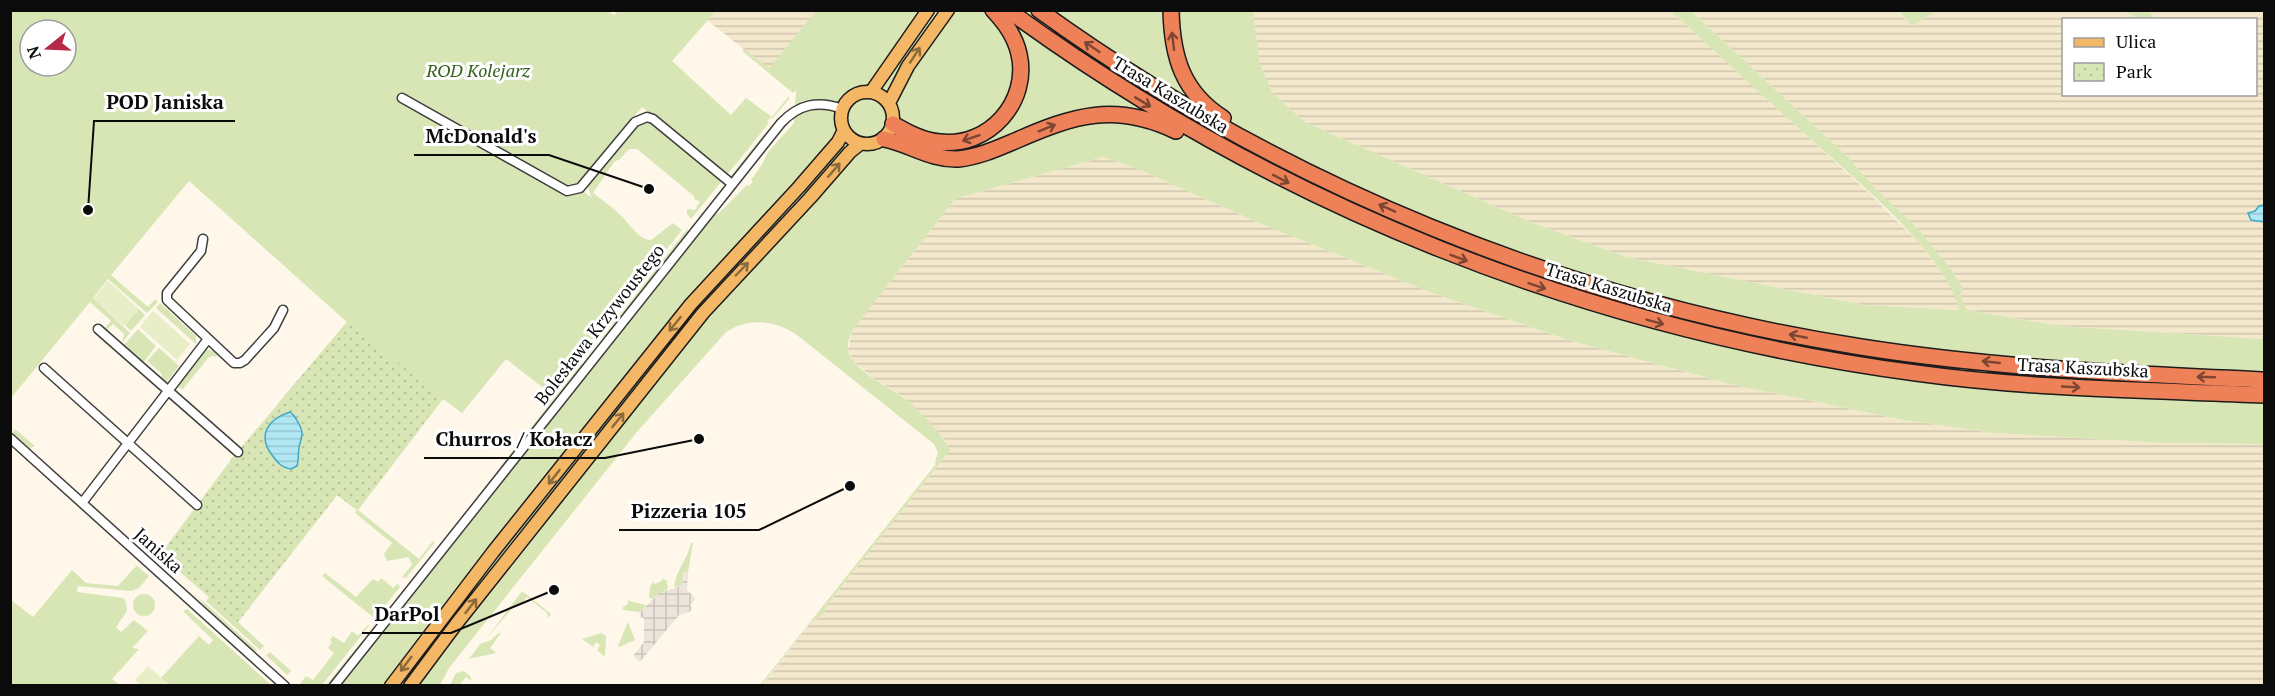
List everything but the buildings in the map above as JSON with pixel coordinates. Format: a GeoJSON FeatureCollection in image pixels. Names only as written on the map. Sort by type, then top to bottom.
{"type":"FeatureCollection","features":[{"type":"Feature","properties":{"kind":"highway"},"geometry":{"type":"LineString","coordinates":[[893,124],[924,139],[952,142],[982,134],[1005,115],[1019,85],[1020,62],[1011,35],[993,10]]}},
{"type":"Feature","properties":{"kind":"highway","name":"Trasa Kaszubska"},"geometry":{"type":"LineString","coordinates":[[1008,10],[1124,90],[1230,152],[1320,198],[1398,234],[1472,263],[1616,311],[1731,341],[1829,360],[1958,378],[2080,387],[2265,395]]}},
{"type":"Feature","properties":{"kind":"highway","name":"Trasa Kaszubska"},"geometry":{"type":"LineString","coordinates":[[1039,10],[1155,87],[1268,152],[1363,198],[1470,243],[1583,282],[1717,318],[1856,346],[1962,360],[2098,372],[2265,380]]}},
{"type":"Feature","properties":{"kind":"highway"},"geometry":{"type":"LineString","coordinates":[[1171,10],[1175,54],[1188,83],[1204,104],[1268,152]]}},
{"type":"Feature","properties":{"kind":"highway"},"geometry":{"type":"LineString","coordinates":[[884,139],[933,156],[964,158],[993,150],[1074,118],[1112,114],[1131,115],[1160,123],[1191,138],[1230,152]]}},
{"type":"Feature","properties":{"kind":"main road"},"geometry":{"type":"LineString","coordinates":[[871,92],[928,10]]}},
{"type":"Feature","properties":{"kind":"main road"},"geometry":{"type":"LineString","coordinates":[[889,104],[894,89],[908,66],[948,10]]}},
{"type":"Feature","properties":{"kind":"main road"},"geometry":{"type":"LineString","coordinates":[[871,92],[881,96],[889,104],[893,124],[884,139],[873,144],[860,144],[850,138],[844,130],[841,121],[843,109],[854,96],[871,92]]}},
{"type":"Feature","properties":{"kind":"main road"},"geometry":{"type":"LineString","coordinates":[[391,686],[493,552],[691,304],[799,187],[838,142],[844,130]]}},
{"type":"Feature","properties":{"kind":"main road"},"geometry":{"type":"LineString","coordinates":[[410,686],[703,313],[850,152],[860,144]]}},
{"type":"Feature","properties":{"kind":"street"},"geometry":{"type":"LineString","coordinates":[[402,99],[567,191],[580,188],[635,122],[647,117],[653,119],[732,184]]}},
{"type":"Feature","properties":{"kind":"street","name":"Bolesława Krzywoustego"},"geometry":{"type":"LineString","coordinates":[[334,686],[782,123],[797,109],[816,104],[843,109]]}},
{"type":"Feature","properties":{"kind":"street"},"geometry":{"type":"LineString","coordinates":[[203,239],[201,251],[167,293],[167,300],[234,363],[243,362],[274,328],[283,310]]}},
{"type":"Feature","properties":{"kind":"street"},"geometry":{"type":"LineString","coordinates":[[98,330],[238,452]]}},
{"type":"Feature","properties":{"kind":"street"},"geometry":{"type":"LineString","coordinates":[[82,503],[208,339]]}},
{"type":"Feature","properties":{"kind":"street"},"geometry":{"type":"LineString","coordinates":[[44,368],[197,505]]}},
{"type":"Feature","properties":{"kind":"street","name":"Janiska"},"geometry":{"type":"LineString","coordinates":[[10,438],[285,686]]}},
{"type":"Feature","properties":{"kind":"shaded area"},"geometry":{"type":"Polygon","coordinates":[[[2150,10],[2264,11],[2264,339],[2061,326],[1967,310],[1960,295],[1963,287],[1953,272],[1848,157],[1691,11],[1897,11],[1912,26],[1937,11],[2124,11],[2138,18],[2062,18],[2062,96],[2257,96],[2257,18],[2154,18],[2150,10]]]}},
{"type":"Feature","properties":{"kind":"shaded area"},"geometry":{"type":"Polygon","coordinates":[[[716,11],[816,11],[769,69],[707,20],[716,11]]]}},
{"type":"Feature","properties":{"kind":"shaded area"},"geometry":{"type":"Polygon","coordinates":[[[1253,11],[1671,11],[1869,193],[1922,246],[1949,283],[1961,310],[1864,305],[1626,257],[1533,223],[1305,122],[1273,95],[1260,64],[1253,11]]]}},
{"type":"Feature","properties":{"kind":"shaded area"},"geometry":{"type":"Polygon","coordinates":[[[1103,157],[1138,169],[1259,223],[1427,291],[1568,340],[1734,385],[1904,420],[1994,433],[2163,443],[2264,444],[2264,685],[762,686],[811,622],[824,614],[826,606],[950,450],[945,440],[904,397],[873,378],[853,361],[848,350],[852,331],[955,199],[1103,157]]]}},
{"type":"Feature","properties":{"kind":"shaded area"},"geometry":{"type":"Polygon","coordinates":[[[685,572],[688,572],[687,590],[695,598],[690,605],[692,608],[690,612],[679,615],[640,662],[633,656],[644,642],[644,618],[640,617],[640,612],[658,594],[682,585],[685,572]]]}},
{"type":"Feature","properties":{"kind":"green space","name":"ROD Kolejarz"},"geometry":{"type":"Polygon","coordinates":[[[607,10],[614,15],[618,11],[716,11],[672,61],[731,115],[746,98],[772,117],[789,96],[789,99],[773,118],[770,118],[767,122],[769,123],[727,175],[642,107],[577,187],[567,187],[401,93],[398,99],[562,192],[580,189],[592,198],[588,188],[591,180],[641,122],[649,120],[721,182],[691,219],[687,214],[687,209],[695,210],[700,201],[695,200],[694,196],[637,149],[629,149],[614,162],[593,193],[646,239],[651,240],[673,223],[682,230],[551,394],[506,359],[462,413],[443,399],[358,510],[419,559],[433,541],[435,542],[406,578],[402,577],[412,565],[409,557],[387,561],[384,554],[392,543],[355,513],[357,510],[337,495],[238,622],[264,646],[260,650],[206,601],[290,492],[279,402],[347,322],[189,181],[111,275],[148,307],[155,299],[158,302],[147,313],[108,279],[93,298],[130,333],[122,343],[124,334],[113,324],[106,331],[103,330],[111,321],[90,302],[11,398],[11,11],[607,10]]]}},
{"type":"Feature","properties":{"kind":"green space"},"geometry":{"type":"Polygon","coordinates":[[[816,11],[1253,11],[1260,64],[1273,94],[1305,122],[1533,223],[1626,257],[1864,305],[1960,310],[1950,286],[1935,263],[1893,215],[1671,11],[1691,11],[1848,157],[1873,186],[1918,229],[1963,288],[1960,295],[1967,310],[2061,326],[2264,339],[2264,444],[2163,443],[1994,433],[1904,420],[1734,385],[1568,340],[1427,291],[1259,223],[1138,169],[1103,157],[955,199],[852,331],[848,349],[856,364],[871,377],[909,402],[937,431],[950,450],[826,606],[824,614],[811,622],[762,685],[760,685],[936,464],[938,453],[934,444],[797,335],[780,326],[762,322],[744,324],[726,332],[636,433],[449,668],[440,685],[416,685],[657,379],[807,194],[699,310],[452,620],[403,685],[397,685],[776,204],[687,301],[440,611],[384,685],[339,686],[716,213],[718,214],[747,185],[753,182],[751,180],[768,152],[794,123],[796,90],[793,93],[742,51],[744,49],[769,68],[816,11]]]}},
{"type":"Feature","properties":{"kind":"green space"},"geometry":{"type":"Polygon","coordinates":[[[1898,11],[1937,11],[1912,26],[1898,11]]]}},
{"type":"Feature","properties":{"kind":"green space"},"geometry":{"type":"Polygon","coordinates":[[[2124,11],[2150,11],[2154,18],[2138,18],[2124,11]]]}},
{"type":"Feature","properties":{"kind":"green space"},"geometry":{"type":"Polygon","coordinates":[[[765,133],[761,142],[733,178],[729,178],[765,133]]]}},
{"type":"Feature","properties":{"kind":"green space"},"geometry":{"type":"Polygon","coordinates":[[[688,228],[687,235],[606,337],[603,337],[688,228]]]}},
{"type":"Feature","properties":{"kind":"green space"},"geometry":{"type":"Polygon","coordinates":[[[108,281],[139,309],[124,326],[93,299],[108,281]]]}},
{"type":"Feature","properties":{"kind":"green space"},"geometry":{"type":"Polygon","coordinates":[[[160,303],[196,336],[196,344],[156,308],[160,303]]]}},
{"type":"Feature","properties":{"kind":"green space"},"geometry":{"type":"Polygon","coordinates":[[[139,309],[145,315],[131,331],[125,325],[139,309]]]}},
{"type":"Feature","properties":{"kind":"green space"},"geometry":{"type":"Polygon","coordinates":[[[153,311],[190,344],[177,360],[140,327],[153,311]]]}},
{"type":"Feature","properties":{"kind":"green space"},"geometry":{"type":"Polygon","coordinates":[[[347,322],[443,398],[357,510],[337,495],[238,622],[160,555],[233,457],[347,322]]]}},
{"type":"Feature","properties":{"kind":"green space"},"geometry":{"type":"Polygon","coordinates":[[[138,329],[156,346],[143,363],[123,346],[138,329]]]}},
{"type":"Feature","properties":{"kind":"green space"},"geometry":{"type":"Polygon","coordinates":[[[159,348],[179,366],[166,383],[161,380],[162,374],[147,361],[159,348]]]}},
{"type":"Feature","properties":{"kind":"green space"},"geometry":{"type":"Polygon","coordinates":[[[207,349],[215,351],[234,370],[218,356],[209,357],[183,389],[176,387],[207,349]]]}},
{"type":"Feature","properties":{"kind":"green space"},"geometry":{"type":"Polygon","coordinates":[[[582,363],[583,366],[500,467],[582,363]]]}},
{"type":"Feature","properties":{"kind":"green space"},"geometry":{"type":"Polygon","coordinates":[[[15,429],[35,446],[28,449],[12,434],[15,429]]]}},
{"type":"Feature","properties":{"kind":"green space"},"geometry":{"type":"Polygon","coordinates":[[[693,543],[688,572],[684,572],[682,585],[674,587],[677,575],[693,543]]]}},
{"type":"Feature","properties":{"kind":"green space"},"geometry":{"type":"Polygon","coordinates":[[[126,557],[149,576],[139,588],[131,591],[78,586],[77,592],[123,598],[127,611],[116,627],[121,632],[134,620],[148,631],[132,648],[139,649],[112,679],[120,685],[11,685],[11,600],[33,617],[72,570],[86,583],[118,586],[136,566],[126,557]]]}},
{"type":"Feature","properties":{"kind":"green space"},"geometry":{"type":"Polygon","coordinates":[[[325,573],[356,597],[373,579],[378,582],[381,578],[393,588],[398,583],[400,587],[375,618],[322,576],[325,573]]]}},
{"type":"Feature","properties":{"kind":"green space"},"geometry":{"type":"Polygon","coordinates":[[[662,578],[667,581],[668,589],[651,599],[650,587],[653,582],[655,584],[663,580],[662,578]]]}},
{"type":"Feature","properties":{"kind":"green space"},"geometry":{"type":"Polygon","coordinates":[[[522,591],[551,614],[548,618],[547,613],[527,597],[523,602],[514,606],[487,638],[522,591]]]}},
{"type":"Feature","properties":{"kind":"green space"},"geometry":{"type":"Polygon","coordinates":[[[144,594],[152,597],[155,605],[152,613],[144,616],[136,613],[133,605],[136,597],[144,594]]]}},
{"type":"Feature","properties":{"kind":"green space"},"geometry":{"type":"Polygon","coordinates":[[[196,595],[258,651],[251,650],[209,611],[196,595]]]}},
{"type":"Feature","properties":{"kind":"green space"},"geometry":{"type":"Polygon","coordinates":[[[628,600],[646,605],[640,612],[624,610],[622,608],[628,604],[628,600]]]}},
{"type":"Feature","properties":{"kind":"green space"},"geometry":{"type":"Polygon","coordinates":[[[190,608],[193,608],[279,685],[276,685],[190,608]]]}},
{"type":"Feature","properties":{"kind":"green space"},"geometry":{"type":"Polygon","coordinates":[[[187,609],[271,685],[169,685],[161,678],[199,636],[209,645],[213,640],[183,611],[187,609]]]}},
{"type":"Feature","properties":{"kind":"green space"},"geometry":{"type":"Polygon","coordinates":[[[628,622],[635,640],[619,647],[618,646],[628,622]]]}},
{"type":"Feature","properties":{"kind":"green space"},"geometry":{"type":"Polygon","coordinates":[[[368,625],[322,685],[299,685],[306,676],[313,680],[334,653],[328,648],[333,636],[344,643],[352,631],[358,636],[368,625]]]}},
{"type":"Feature","properties":{"kind":"green space"},"geometry":{"type":"Polygon","coordinates":[[[371,630],[329,685],[326,685],[371,630]]]}},
{"type":"Feature","properties":{"kind":"green space"},"geometry":{"type":"Polygon","coordinates":[[[501,633],[490,648],[496,653],[469,659],[480,644],[501,633]]]}},
{"type":"Feature","properties":{"kind":"green space"},"geometry":{"type":"Polygon","coordinates":[[[601,633],[606,636],[605,657],[597,650],[600,645],[596,642],[593,647],[582,639],[601,633]]]}},
{"type":"Feature","properties":{"kind":"green space"},"geometry":{"type":"Polygon","coordinates":[[[270,652],[291,671],[287,675],[266,655],[270,652]]]}},
{"type":"Feature","properties":{"kind":"green space"},"geometry":{"type":"Polygon","coordinates":[[[148,666],[169,685],[140,685],[135,680],[148,666]]]}},
{"type":"Feature","properties":{"kind":"green space"},"geometry":{"type":"Polygon","coordinates":[[[464,671],[471,677],[471,681],[466,677],[459,685],[450,685],[456,673],[464,671]]]}},
{"type":"Feature","properties":{"kind":"water"},"geometry":{"type":"Polygon","coordinates":[[[2264,205],[2264,222],[2251,220],[2248,213],[2264,205]]]}},
{"type":"Feature","properties":{"kind":"water"},"geometry":{"type":"Polygon","coordinates":[[[290,412],[301,427],[302,433],[297,466],[291,469],[278,462],[265,441],[265,434],[271,423],[290,412]]]}},
{"type":"Feature","properties":{"kind":"place","name":"McDonald's"},"geometry":{"type":"Point","coordinates":[649,189]}},
{"type":"Feature","properties":{"kind":"place","name":"POD Janiska"},"geometry":{"type":"Point","coordinates":[88,210]}},
{"type":"Feature","properties":{"kind":"place","name":"Churros / Kołacz"},"geometry":{"type":"Point","coordinates":[699,439]}},
{"type":"Feature","properties":{"kind":"place","name":"Pizzeria 105"},"geometry":{"type":"Point","coordinates":[850,486]}},
{"type":"Feature","properties":{"kind":"place","name":"DarPol"},"geometry":{"type":"Point","coordinates":[554,590]}}]}
